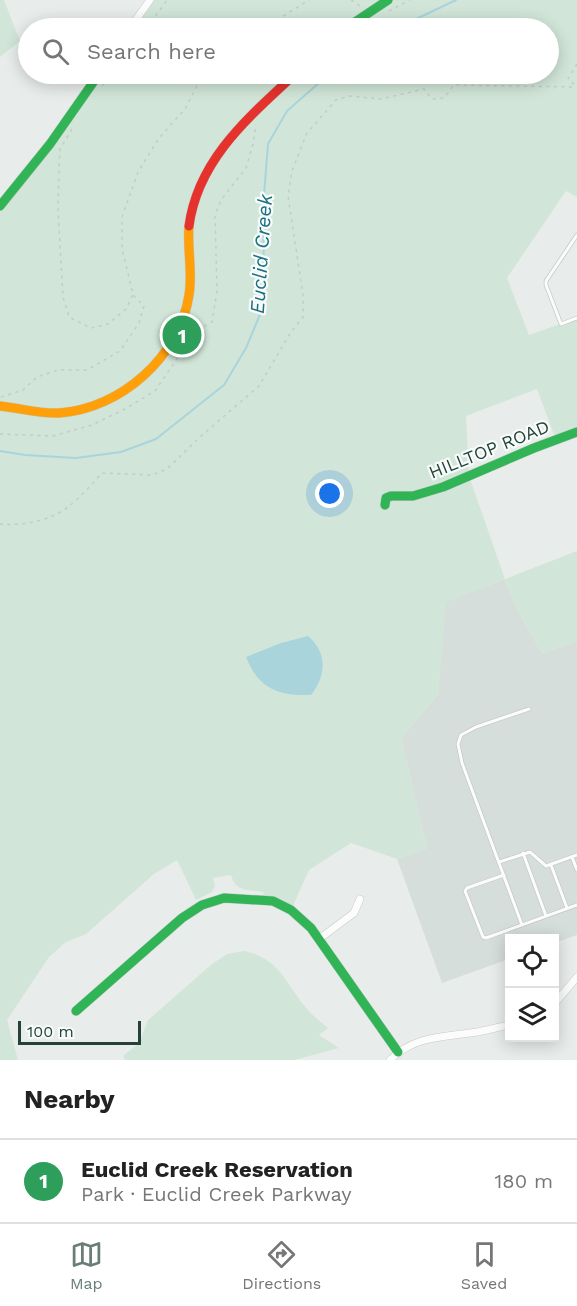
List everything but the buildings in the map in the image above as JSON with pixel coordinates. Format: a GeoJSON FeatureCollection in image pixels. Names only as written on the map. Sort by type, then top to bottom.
{"type":"FeatureCollection","features":[{"type":"Feature","properties":{"kind":"street"},"geometry":{"type":"LineString","coordinates":[[137,18],[150,0]]}},
{"type":"Feature","properties":{"kind":"street"},"geometry":{"type":"LineString","coordinates":[[361,18],[388,0]]}},
{"type":"Feature","properties":{"kind":"street"},"geometry":{"type":"LineString","coordinates":[[0,206],[50,144],[92,84]]}},
{"type":"Feature","properties":{"kind":"street"},"geometry":{"type":"LineString","coordinates":[[0,406],[59,413],[96,405],[131,387],[151,369],[174,341],[189,296],[189,226],[202,183],[219,150],[233,132],[284,84]]}},
{"type":"Feature","properties":{"kind":"street","name":"HILLTOP ROAD"},"geometry":{"type":"LineString","coordinates":[[385,505],[386,498],[391,496],[413,495],[443,487],[577,432]]}},
{"type":"Feature","properties":{"kind":"street"},"geometry":{"type":"LineString","coordinates":[[76,1011],[182,918],[202,905],[224,898],[250,898],[273,902],[291,910],[311,928],[398,1052]]}},
{"type":"Feature","properties":{"kind":"street"},"geometry":{"type":"LineString","coordinates":[[319,939],[354,913],[360,899]]}},
{"type":"Feature","properties":{"kind":"street"},"geometry":{"type":"LineString","coordinates":[[559,999],[577,977]]}},
{"type":"Feature","properties":{"kind":"street"},"geometry":{"type":"LineString","coordinates":[[390,1060],[398,1052],[426,1038],[505,1026]]}},
{"type":"Feature","properties":{"kind":"lane"},"geometry":{"type":"LineString","coordinates":[[577,235],[546,280],[546,285],[561,324],[577,318]]}},
{"type":"Feature","properties":{"kind":"lane"},"geometry":{"type":"LineString","coordinates":[[522,925],[468,780],[458,744],[461,735],[476,727],[529,709]]}},
{"type":"Feature","properties":{"kind":"lane"},"geometry":{"type":"LineString","coordinates":[[499,862],[530,852],[545,866],[577,855]]}},
{"type":"Feature","properties":{"kind":"lane"},"geometry":{"type":"LineString","coordinates":[[523,854],[546,916]]}},
{"type":"Feature","properties":{"kind":"lane"},"geometry":{"type":"LineString","coordinates":[[572,857],[577,870]]}},
{"type":"Feature","properties":{"kind":"lane"},"geometry":{"type":"LineString","coordinates":[[551,865],[567,908]]}},
{"type":"Feature","properties":{"kind":"lane"},"geometry":{"type":"LineString","coordinates":[[504,875],[467,888],[465,891],[483,937],[486,938],[577,905]]}},
{"type":"Feature","properties":{"kind":"path"},"geometry":{"type":"LineString","coordinates":[[154,18],[167,0]]}},
{"type":"Feature","properties":{"kind":"path"},"geometry":{"type":"LineString","coordinates":[[280,18],[309,0]]}},
{"type":"Feature","properties":{"kind":"path"},"geometry":{"type":"LineString","coordinates":[[351,0],[363,9]]}},
{"type":"Feature","properties":{"kind":"path"},"geometry":{"type":"LineString","coordinates":[[576,87],[568,78],[577,64]]}},
{"type":"Feature","properties":{"kind":"path"},"geometry":{"type":"LineString","coordinates":[[99,90],[104,84]]}},
{"type":"Feature","properties":{"kind":"path"},"geometry":{"type":"LineString","coordinates":[[0,397],[23,390],[37,377],[58,370],[87,370],[120,351],[139,323],[144,306],[133,294],[122,249],[122,217],[138,172],[159,138],[185,109],[199,84]]}},
{"type":"Feature","properties":{"kind":"path"},"geometry":{"type":"LineString","coordinates":[[0,524],[25,524],[67,508],[102,474],[152,475],[167,470],[200,437],[259,386],[291,332],[303,317],[301,285],[288,196],[292,171],[307,133],[336,100],[349,96],[381,99],[424,89],[432,99],[444,98],[454,85],[576,87]]}},
{"type":"Feature","properties":{"kind":"path"},"geometry":{"type":"LineString","coordinates":[[74,125],[60,149],[59,166],[58,210],[63,297],[69,317],[91,328],[108,324],[126,309],[133,294]]}},
{"type":"Feature","properties":{"kind":"shaded area"},"geometry":{"type":"Polygon","coordinates":[[[505,579],[517,609],[542,653],[577,641],[577,935],[559,942],[559,934],[505,934],[505,960],[442,983],[397,859],[427,848],[401,738],[438,694],[445,602],[505,579]]]}},
{"type":"Feature","properties":{"kind":"green space"},"geometry":{"type":"Polygon","coordinates":[[[0,0],[4,0],[18,36],[18,43],[0,57],[0,0]]]}},
{"type":"Feature","properties":{"kind":"green space"},"geometry":{"type":"Polygon","coordinates":[[[150,0],[577,0],[577,197],[566,191],[507,278],[529,335],[577,318],[577,432],[556,440],[537,389],[466,416],[469,476],[505,579],[446,602],[438,694],[401,738],[427,848],[397,859],[351,843],[309,870],[291,910],[261,900],[264,892],[239,887],[231,875],[213,878],[215,886],[212,892],[196,900],[177,860],[154,874],[86,934],[66,942],[49,957],[7,1020],[18,1060],[0,1060],[0,206],[92,84],[559,84],[559,18],[137,18],[150,0]]]}},
{"type":"Feature","properties":{"kind":"green space"},"geometry":{"type":"Polygon","coordinates":[[[577,551],[577,641],[542,653],[517,609],[505,579],[577,551]]]}},
{"type":"Feature","properties":{"kind":"green space"},"geometry":{"type":"Polygon","coordinates":[[[244,951],[256,954],[281,973],[307,1009],[328,1028],[319,1035],[339,1048],[294,1060],[125,1060],[123,1056],[139,1043],[148,1020],[212,964],[227,954],[244,951]]]}},
{"type":"Feature","properties":{"kind":"water"},"geometry":{"type":"Polygon","coordinates":[[[308,636],[319,650],[323,665],[320,680],[311,695],[289,694],[271,688],[257,677],[246,657],[281,643],[308,636]]]}},
{"type":"Feature","properties":{"kind":"waterway","name":"Euclid Creek"},"geometry":{"type":"LineString","coordinates":[[418,18],[456,0]]}},
{"type":"Feature","properties":{"kind":"waterway","name":"Euclid Creek"},"geometry":{"type":"LineString","coordinates":[[0,451],[76,458],[121,452],[156,439],[224,385],[246,348],[261,312],[264,275],[263,208],[268,144],[287,111],[318,84]]}},
{"type":"Feature","properties":{"kind":"traffic: fast"},"geometry":{"type":"LineString","coordinates":[[361,18],[388,0]]}},
{"type":"Feature","properties":{"kind":"traffic: fast"},"geometry":{"type":"LineString","coordinates":[[0,206],[50,144],[92,84]]}},
{"type":"Feature","properties":{"kind":"traffic: fast"},"geometry":{"type":"LineString","coordinates":[[385,505],[386,498],[391,496],[413,496],[443,487],[577,432]]}},
{"type":"Feature","properties":{"kind":"traffic: fast"},"geometry":{"type":"LineString","coordinates":[[76,1011],[182,918],[202,905],[224,898],[273,901],[291,910],[311,928],[398,1052]]}},
{"type":"Feature","properties":{"kind":"traffic: slow"},"geometry":{"type":"LineString","coordinates":[[0,406],[52,413],[82,409],[125,390],[144,375],[174,339],[183,317],[190,286],[189,226]]}},
{"type":"Feature","properties":{"kind":"traffic: jam"},"geometry":{"type":"LineString","coordinates":[[189,226],[194,202],[214,160],[244,123],[284,84]]}},
{"type":"Feature","properties":{"kind":"place","name":"Euclid Creek Reservation"},"geometry":{"type":"Point","coordinates":[182,335]}}]}
